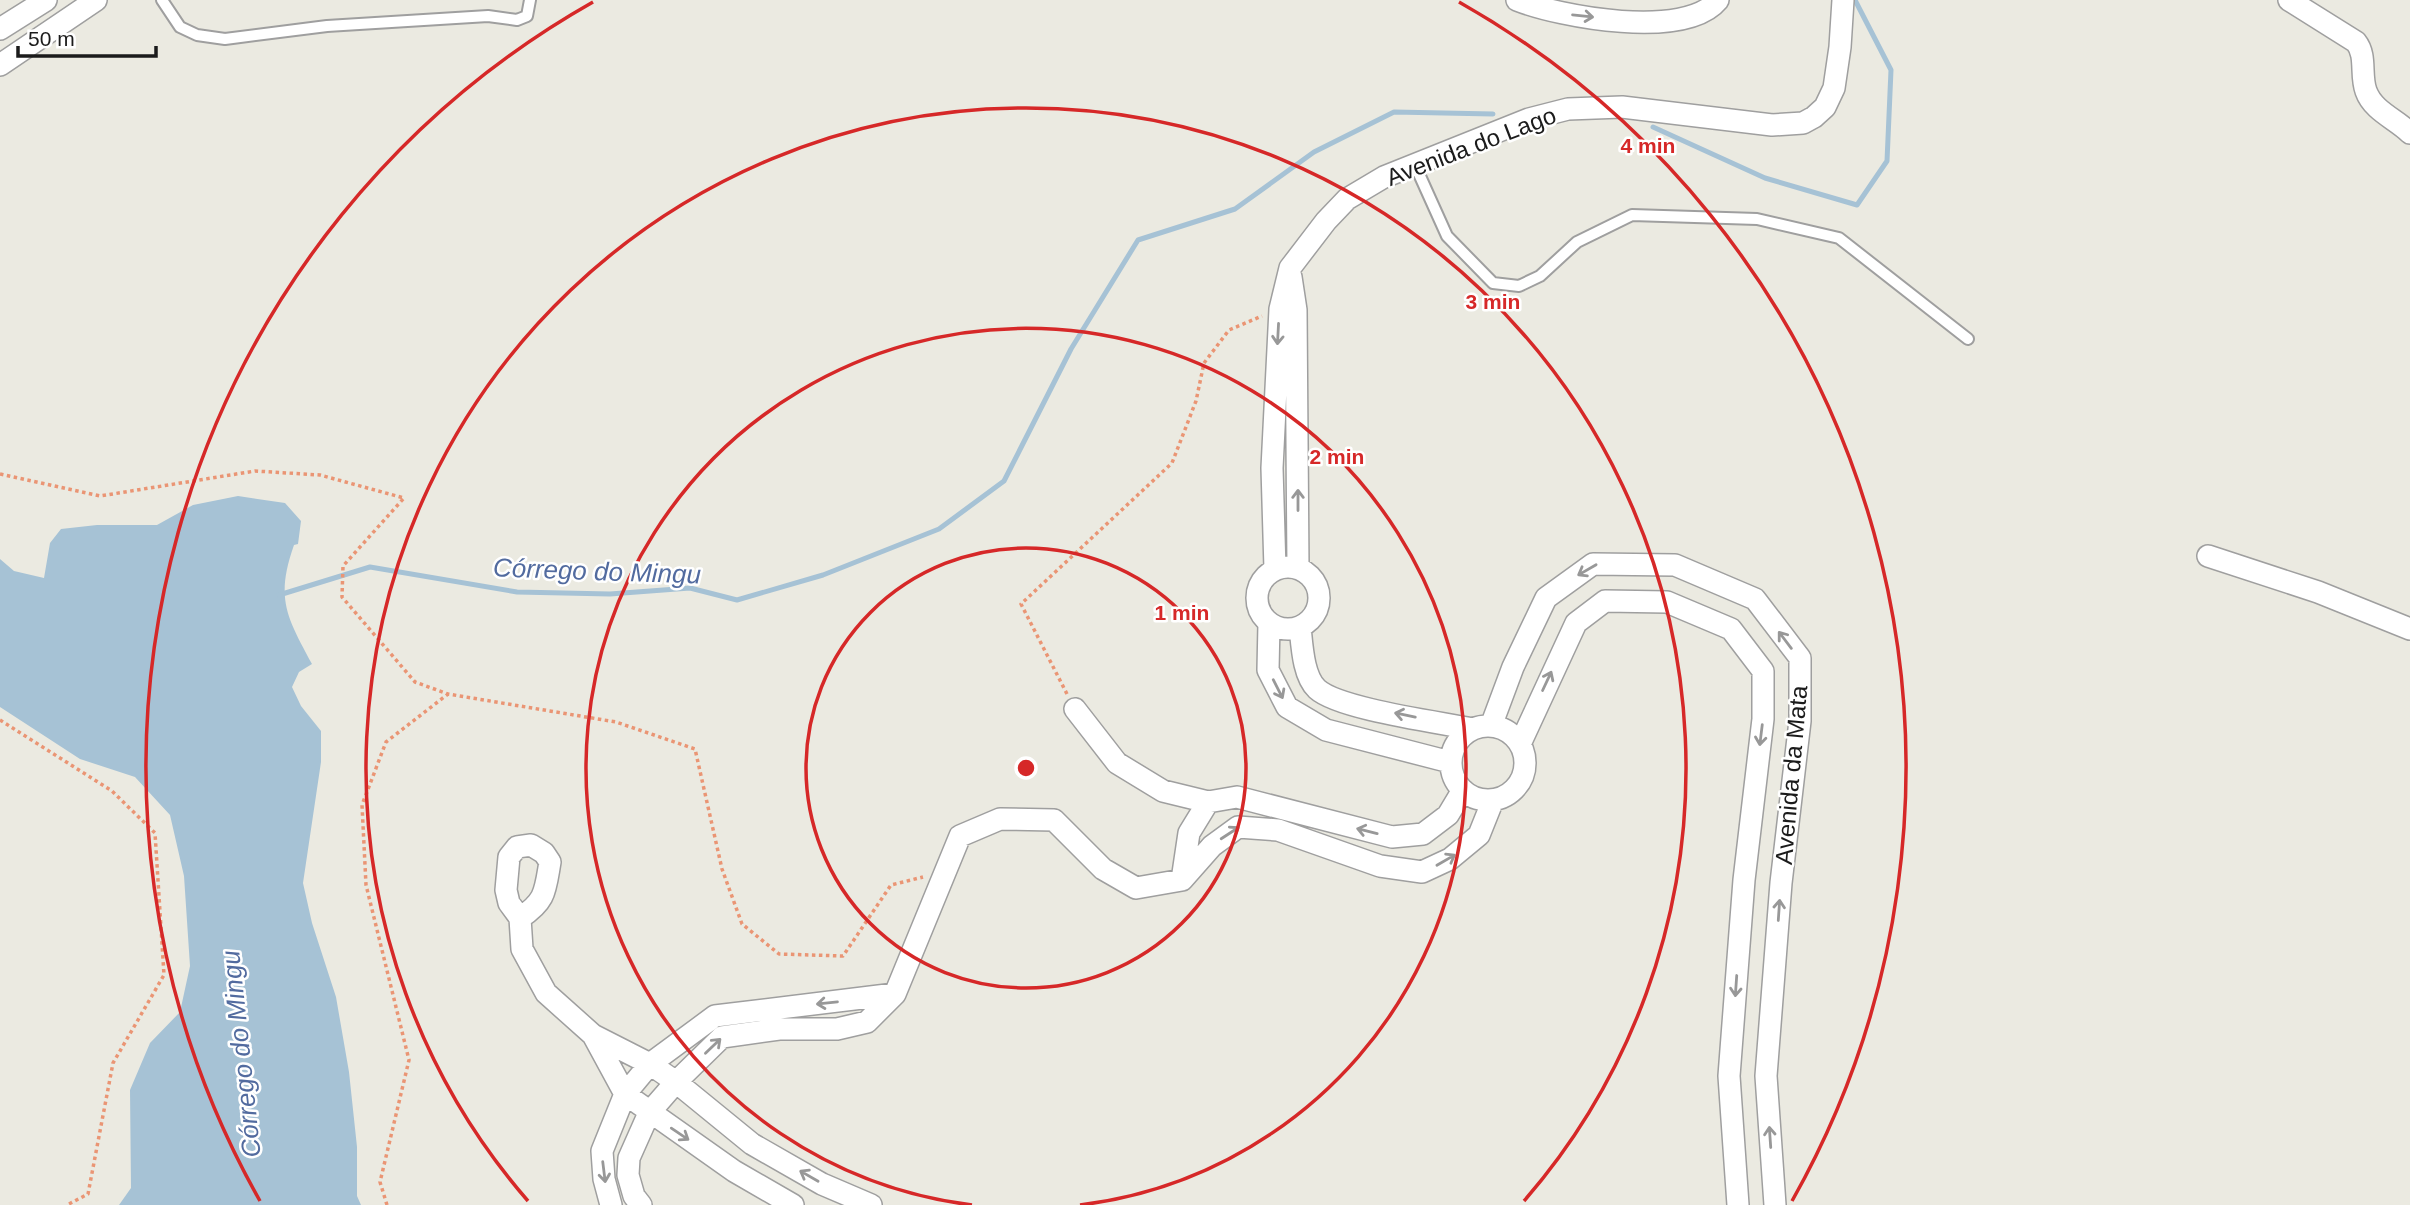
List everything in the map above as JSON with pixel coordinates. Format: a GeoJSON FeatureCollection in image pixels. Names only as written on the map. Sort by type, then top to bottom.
{"type":"FeatureCollection","features":[{"type":"Feature","properties":{"kind":"street"},"geometry":{"type":"LineString","coordinates":[[0,29],[46,0]]}},
{"type":"Feature","properties":{"kind":"street"},"geometry":{"type":"LineString","coordinates":[[0,65],[96,0]]}},
{"type":"Feature","properties":{"kind":"street"},"geometry":{"type":"LineString","coordinates":[[1517,0],[1572,15],[1660,22],[1701,13],[1718,0]]}},
{"type":"Feature","properties":{"kind":"street","name":"Avenida do Lago"},"geometry":{"type":"LineString","coordinates":[[1275,569],[1272,468],[1280,309],[1290,268],[1326,221],[1347,199],[1384,177],[1529,119],[1568,109],[1622,107],[1772,125],[1803,123],[1825,107],[1834,88],[1843,0]]}},
{"type":"Feature","properties":{"kind":"street"},"geometry":{"type":"LineString","coordinates":[[2289,0],[2356,42],[2361,49],[2364,83],[2371,101],[2410,133]]}},
{"type":"Feature","properties":{"kind":"street"},"geometry":{"type":"LineString","coordinates":[[1290,268],[1296,310],[1298,568]]}},
{"type":"Feature","properties":{"kind":"street"},"geometry":{"type":"LineString","coordinates":[[2208,556],[2318,592],[2410,629]]}},
{"type":"Feature","properties":{"kind":"street","name":"Avenida da Mata"},"geometry":{"type":"LineString","coordinates":[[1481,728],[1546,598],[1593,564],[1675,565],[1755,599],[1800,658],[1800,721],[1781,883],[1766,1076],[1775,1205]]}},
{"type":"Feature","properties":{"kind":"street"},"geometry":{"type":"LineString","coordinates":[[1298,568],[1308,573],[1315,582],[1320,603],[1316,613],[1300,627],[1279,629],[1269,624],[1261,615],[1256,594],[1259,584],[1275,569],[1298,568]]}},
{"type":"Feature","properties":{"kind":"street","name":"Avenida da Mata"},"geometry":{"type":"LineString","coordinates":[[1520,744],[1576,622],[1605,601],[1667,602],[1731,629],[1763,671],[1763,719],[1744,880],[1729,1076],[1738,1205]]}},
{"type":"Feature","properties":{"kind":"street"},"geometry":{"type":"LineString","coordinates":[[1269,624],[1268,670],[1287,707],[1326,730],[1450,762]]}},
{"type":"Feature","properties":{"kind":"street"},"geometry":{"type":"LineString","coordinates":[[1300,627],[1304,662],[1315,688],[1340,702],[1481,728],[1502,729],[1520,744],[1525,766],[1522,778],[1516,788],[1507,795],[1493,800],[1472,797],[1463,790],[1451,772],[1453,748],[1461,737],[1481,728]]}},
{"type":"Feature","properties":{"kind":"street"},"geometry":{"type":"LineString","coordinates":[[1075,709],[1116,763],[1163,791],[1208,802],[1237,797],[1392,837],[1423,834],[1448,815],[1463,790]]}},
{"type":"Feature","properties":{"kind":"street"},"geometry":{"type":"LineString","coordinates":[[641,1205],[634,1196],[628,1175],[629,1158],[649,1113],[722,1037],[779,1030],[837,1029],[866,1021],[895,994],[960,836],[1000,819],[1054,820],[1103,869],[1136,888],[1182,880],[1212,846],[1238,827],[1279,830],[1380,866],[1422,872],[1450,859],[1479,835],[1493,800]]}},
{"type":"Feature","properties":{"kind":"street"},"geometry":{"type":"LineString","coordinates":[[1182,880],[1189,832],[1208,802]]}},
{"type":"Feature","properties":{"kind":"street"},"geometry":{"type":"LineString","coordinates":[[520,918],[522,949],[546,993],[593,1035],[650,1064],[677,1082],[752,1144],[822,1184],[871,1205]]}},
{"type":"Feature","properties":{"kind":"street"},"geometry":{"type":"LineString","coordinates":[[611,1205],[604,1179],[602,1152],[625,1094],[650,1064],[715,1016],[895,994]]}},
{"type":"Feature","properties":{"kind":"street"},"geometry":{"type":"LineString","coordinates":[[593,1035],[625,1094],[734,1171],[793,1205]]}},
{"type":"Feature","properties":{"kind":"lane"},"geometry":{"type":"LineString","coordinates":[[162,0],[180,27],[197,35],[225,39],[327,26],[488,16],[517,20],[527,16],[530,0]]}},
{"type":"Feature","properties":{"kind":"lane"},"geometry":{"type":"LineString","coordinates":[[1415,165],[1447,236],[1493,284],[1519,286],[1530,281],[1540,276],[1577,242],[1632,215],[1757,219],[1839,238],[1968,339]]}},
{"type":"Feature","properties":{"kind":"path"},"geometry":{"type":"LineString","coordinates":[[1075,709],[1021,604],[1172,463],[1196,401],[1203,363],[1229,330],[1280,309]]}},
{"type":"Feature","properties":{"kind":"path"},"geometry":{"type":"LineString","coordinates":[[0,474],[100,495],[255,471],[320,475],[404,498],[342,566],[342,597],[415,682],[448,694],[615,722],[695,749],[722,869],[742,925],[779,954],[843,956],[891,885],[946,871]]}},
{"type":"Feature","properties":{"kind":"path"},"geometry":{"type":"LineString","coordinates":[[387,1205],[380,1182],[409,1060],[366,885],[362,805],[386,742],[448,694]]}},
{"type":"Feature","properties":{"kind":"path"},"geometry":{"type":"LineString","coordinates":[[0,720],[113,790],[155,833],[164,975],[113,1063],[88,1194],[67,1205]]}},
{"type":"Feature","properties":{"kind":"water"},"geometry":{"type":"Polygon","coordinates":[[[238,496],[285,503],[301,521],[298,544],[294,545],[285,580],[286,607],[312,664],[299,672],[292,687],[301,706],[321,731],[321,762],[303,883],[312,923],[336,997],[349,1072],[357,1147],[357,1196],[361,1205],[119,1205],[131,1188],[130,1090],[150,1043],[180,1012],[190,966],[184,876],[170,815],[135,777],[80,759],[0,707],[0,559],[14,571],[44,578],[50,543],[61,529],[97,525],[157,525],[193,505],[238,496]]]}},
{"type":"Feature","properties":{"kind":"waterway","name":"Córrego do Mingu"},"geometry":{"type":"LineString","coordinates":[[1653,127],[1765,178],[1857,205],[1887,161],[1891,70],[1855,0]]}},
{"type":"Feature","properties":{"kind":"waterway","name":"Córrego do Mingu"},"geometry":{"type":"LineString","coordinates":[[279,595],[370,567],[517,592],[610,594],[690,588],[737,600],[823,575],[939,529],[1004,481],[1071,349],[1138,240],[1235,209],[1314,152],[1394,112],[1493,114]]}}]}
